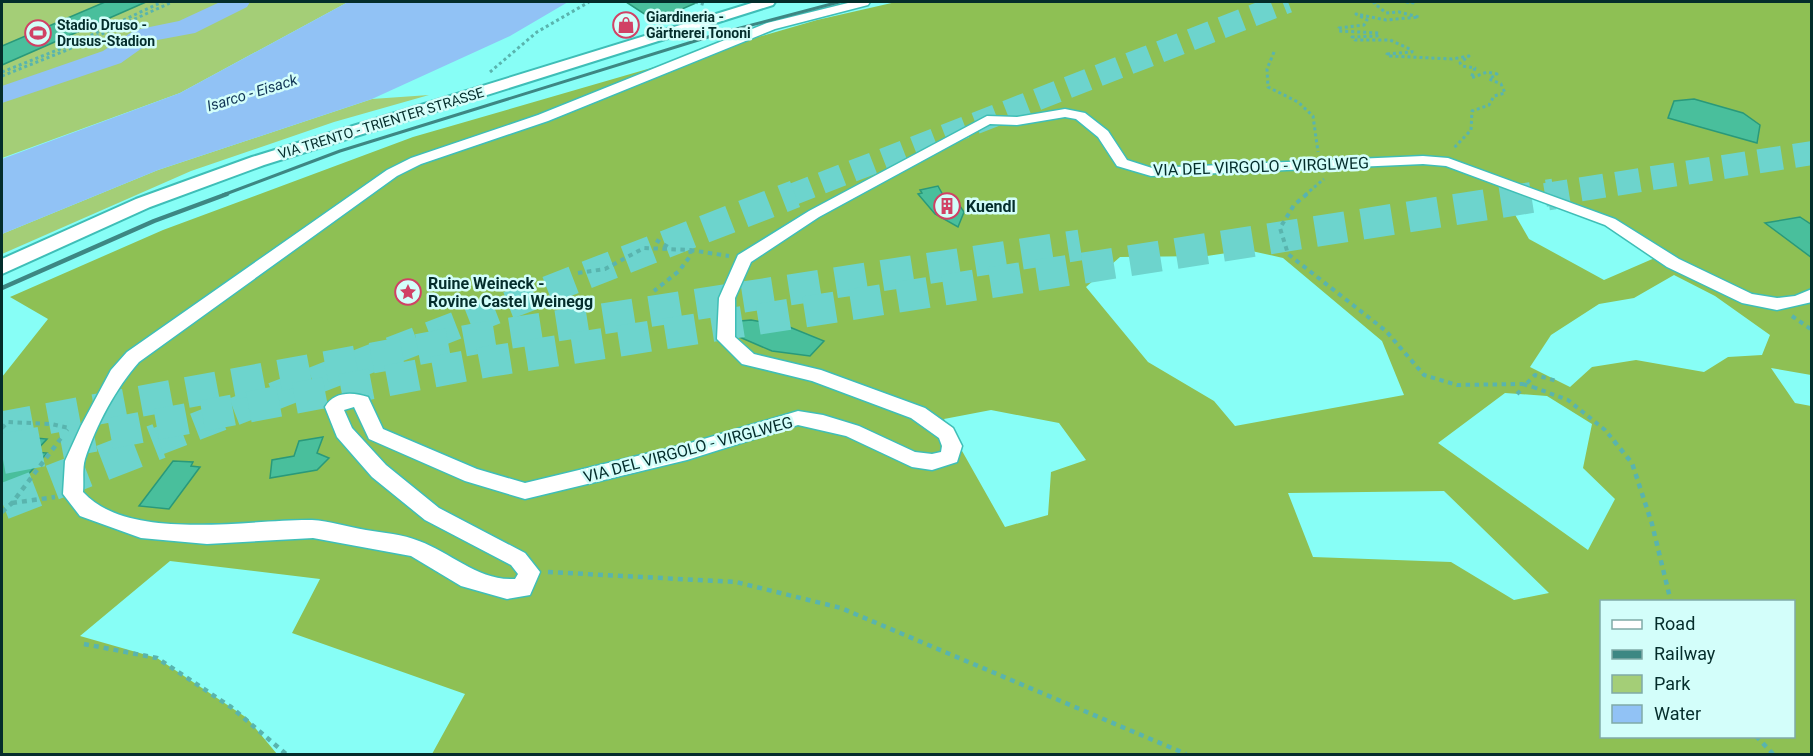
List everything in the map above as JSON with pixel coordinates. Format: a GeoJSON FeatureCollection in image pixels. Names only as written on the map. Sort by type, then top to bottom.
{"type":"FeatureCollection","features":[{"type":"Feature","properties":{"kind":"street","name":"VIA TRENTO - TRIENTER STRASSE"},"geometry":{"type":"LineString","coordinates":[[2,267],[143,203],[258,161],[768,2]]}},
{"type":"Feature","properties":{"kind":"street"},"geometry":{"type":"LineString","coordinates":[[529,572],[522,588],[507,589],[469,579],[415,548],[313,529],[207,535],[141,529],[87,510],[73,494],[75,461],[90,426],[117,375],[133,357],[392,173],[416,162],[543,118],[771,26],[864,2]]}},
{"type":"Feature","properties":{"kind":"street","name":"VIA DEL VIRGOLO - VIRGLWEG"},"geometry":{"type":"LineString","coordinates":[[529,572],[518,559],[432,514],[379,471],[344,432],[334,407],[349,399],[361,402],[376,434],[472,475],[525,491],[687,452],[798,418],[824,422],[852,431],[912,459],[933,462],[950,457],[952,446],[946,433],[918,413],[815,375],[748,359],[726,339],[726,298],[744,259],[814,214],[987,120],[1017,121],[1065,113],[1080,117],[1103,134],[1122,163],[1151,172],[1423,160],[1448,162],[1610,222],[1674,263],[1748,299],[1777,304],[1798,301],[1812,295]]}},
{"type":"Feature","properties":{"kind":"path"},"geometry":{"type":"LineString","coordinates":[[2,74],[162,2]]}},
{"type":"Feature","properties":{"kind":"path"},"geometry":{"type":"LineString","coordinates":[[2,74],[95,38],[172,2]]}},
{"type":"Feature","properties":{"kind":"path"},"geometry":{"type":"LineString","coordinates":[[484,76],[537,32],[589,2]]}},
{"type":"Feature","properties":{"kind":"path"},"geometry":{"type":"LineString","coordinates":[[1376,2],[1374,3],[1382,12],[1399,12],[1419,17],[1386,20],[1356,14],[1367,20],[1364,25],[1339,28],[1339,31],[1373,31],[1378,33],[1377,36],[1352,37],[1355,40],[1390,40],[1412,50],[1412,52],[1387,54],[1390,56],[1452,59],[1469,56],[1460,63],[1462,66],[1475,68],[1472,78],[1497,74],[1489,79],[1501,84],[1505,93],[1494,96],[1489,105],[1472,111],[1471,130],[1454,146],[1448,162]]}},
{"type":"Feature","properties":{"kind":"path"},"geometry":{"type":"LineString","coordinates":[[1406,2],[1413,3],[1411,2]]}},
{"type":"Feature","properties":{"kind":"path"},"geometry":{"type":"LineString","coordinates":[[1274,52],[1268,62],[1265,75],[1268,87],[1298,102],[1313,116],[1316,146],[1328,174],[1294,205],[1280,228],[1288,254],[1386,331],[1424,375],[1457,385],[1533,387],[1568,400],[1605,430],[1632,463],[1652,524],[1671,600]]}},
{"type":"Feature","properties":{"kind":"path"},"geometry":{"type":"LineString","coordinates":[[656,240],[668,248]]}},
{"type":"Feature","properties":{"kind":"path"},"geometry":{"type":"LineString","coordinates":[[578,273],[605,269],[644,248],[690,250],[744,259]]}},
{"type":"Feature","properties":{"kind":"path"},"geometry":{"type":"LineString","coordinates":[[654,291],[678,271],[691,255],[690,250]]}},
{"type":"Feature","properties":{"kind":"path"},"geometry":{"type":"LineString","coordinates":[[1517,394],[1535,375],[1557,381]]}},
{"type":"Feature","properties":{"kind":"path"},"geometry":{"type":"LineString","coordinates":[[2,428],[8,422],[51,424],[69,428],[12,504],[2,512]]}},
{"type":"Feature","properties":{"kind":"path"},"geometry":{"type":"LineString","coordinates":[[12,504],[73,494]]}},
{"type":"Feature","properties":{"kind":"path"},"geometry":{"type":"LineString","coordinates":[[529,572],[589,573],[736,582],[842,608],[1186,754]]}},
{"type":"Feature","properties":{"kind":"path"},"geometry":{"type":"LineString","coordinates":[[84,644],[157,658],[231,707],[286,754]]}},
{"type":"Feature","properties":{"kind":"path"},"geometry":{"type":"LineString","coordinates":[[1758,738],[1773,754]]}},
{"type":"Feature","properties":{"kind":"green space"},"geometry":{"type":"Polygon","coordinates":[[[2,2],[348,2],[180,93],[2,158],[2,2]]]}},
{"type":"Feature","properties":{"kind":"green space"},"geometry":{"type":"Polygon","coordinates":[[[896,2],[1811,2],[1811,375],[1771,368],[1795,403],[1811,406],[1811,754],[432,754],[465,694],[292,633],[320,579],[170,561],[80,636],[157,658],[247,718],[277,754],[2,754],[2,377],[48,319],[10,297],[163,230],[413,137],[817,20],[896,2]],[[1534,197],[1510,206],[1529,239],[1604,280],[1657,257],[1607,224],[1534,197]],[[1247,250],[1207,256],[1120,257],[1086,287],[1148,362],[1214,401],[1235,426],[1404,395],[1382,341],[1283,258],[1247,250]],[[1674,275],[1634,298],[1599,304],[1551,335],[1530,367],[1570,387],[1592,367],[1636,360],[1704,372],[1728,357],[1762,355],[1770,335],[1715,296],[1674,275]],[[1505,393],[1438,443],[1588,550],[1615,499],[1583,468],[1592,424],[1547,396],[1505,393]],[[991,410],[944,419],[1005,527],[1048,515],[1051,472],[1086,460],[1059,423],[991,410]],[[1444,491],[1288,493],[1313,557],[1451,562],[1514,600],[1549,593],[1444,491]]]}},
{"type":"Feature","properties":{"kind":"green space"},"geometry":{"type":"Polygon","coordinates":[[[429,95],[334,122],[191,171],[2,254],[2,234],[158,170],[372,99],[429,95]]]}},
{"type":"Feature","properties":{"kind":"water","name":"Isarco - Eisack"},"geometry":{"type":"Polygon","coordinates":[[[348,2],[568,2],[510,36],[372,99],[158,170],[2,234],[2,159],[180,93],[348,2]]]}},
{"type":"Feature","properties":{"kind":"building"},"geometry":{"type":"Polygon","coordinates":[[[105,2],[146,2],[2,65],[2,46],[105,2]]]}},
{"type":"Feature","properties":{"kind":"building"},"geometry":{"type":"Polygon","coordinates":[[[626,2],[698,2],[655,21],[626,2]]]}},
{"type":"Feature","properties":{"kind":"building"},"geometry":{"type":"Polygon","coordinates":[[[1694,99],[1743,113],[1760,125],[1757,143],[1668,118],[1674,101],[1694,99]]]}},
{"type":"Feature","properties":{"kind":"building","name":"Kuendl"},"geometry":{"type":"Polygon","coordinates":[[[938,186],[943,195],[948,194],[954,204],[958,203],[964,212],[958,227],[935,214],[918,194],[922,193],[920,190],[938,186]]]}},
{"type":"Feature","properties":{"kind":"building"},"geometry":{"type":"Polygon","coordinates":[[[1800,217],[1812,225],[1812,258],[1765,223],[1800,217]]]}},
{"type":"Feature","properties":{"kind":"building"},"geometry":{"type":"Polygon","coordinates":[[[751,320],[787,326],[824,341],[810,356],[772,351],[737,336],[740,321],[751,320]]]}},
{"type":"Feature","properties":{"kind":"building"},"geometry":{"type":"Polygon","coordinates":[[[15,436],[47,439],[35,452],[47,453],[2,504],[2,446],[15,436]]]}},
{"type":"Feature","properties":{"kind":"building"},"geometry":{"type":"Polygon","coordinates":[[[323,437],[317,453],[329,458],[317,470],[270,478],[272,460],[294,456],[299,441],[323,437]]]}},
{"type":"Feature","properties":{"kind":"building"},"geometry":{"type":"Polygon","coordinates":[[[173,461],[193,462],[191,466],[200,467],[169,509],[139,506],[173,461]]]}},
{"type":"Feature","properties":{"kind":"waterway"},"geometry":{"type":"LineString","coordinates":[[2,95],[112,57],[144,35],[186,28],[238,2]]}},
{"type":"Feature","properties":{"kind":"tunnel"},"geometry":{"type":"LineString","coordinates":[[791,195],[1288,2]]}},
{"type":"Feature","properties":{"kind":"tunnel"},"geometry":{"type":"LineString","coordinates":[[1545,195],[1812,153]]}},
{"type":"Feature","properties":{"kind":"tunnel"},"geometry":{"type":"LineString","coordinates":[[156,442],[795,194]]}},
{"type":"Feature","properties":{"kind":"tunnel"},"geometry":{"type":"LineString","coordinates":[[64,442],[486,362],[1554,194]]}},
{"type":"Feature","properties":{"kind":"tunnel"},"geometry":{"type":"LineString","coordinates":[[2,427],[485,337],[1080,245]]}},
{"type":"Feature","properties":{"kind":"tunnel"},"geometry":{"type":"LineString","coordinates":[[2,454],[71,441]]}},
{"type":"Feature","properties":{"kind":"tunnel"},"geometry":{"type":"LineString","coordinates":[[2,502],[159,441]]}},
{"type":"Feature","properties":{"kind":"railway"},"geometry":{"type":"LineString","coordinates":[[223,195],[340,151],[721,33],[839,2]]}},
{"type":"Feature","properties":{"kind":"railway"},"geometry":{"type":"LineString","coordinates":[[2,288],[154,221],[227,194]]}},
{"type":"Feature","properties":{"kind":"place","name":"Giardineria - Gärtnerei Tononi"},"geometry":{"type":"Point","coordinates":[626,25]}},
{"type":"Feature","properties":{"kind":"place","name":"Stadio Druso - Drusus-Stadion"},"geometry":{"type":"Point","coordinates":[38,33]}},
{"type":"Feature","properties":{"kind":"place","name":"Kuendl"},"geometry":{"type":"Point","coordinates":[947,206]}},
{"type":"Feature","properties":{"kind":"place","name":"Ruine Weineck - Rovine Castel Weinegg"},"geometry":{"type":"Point","coordinates":[408,292]}}]}
